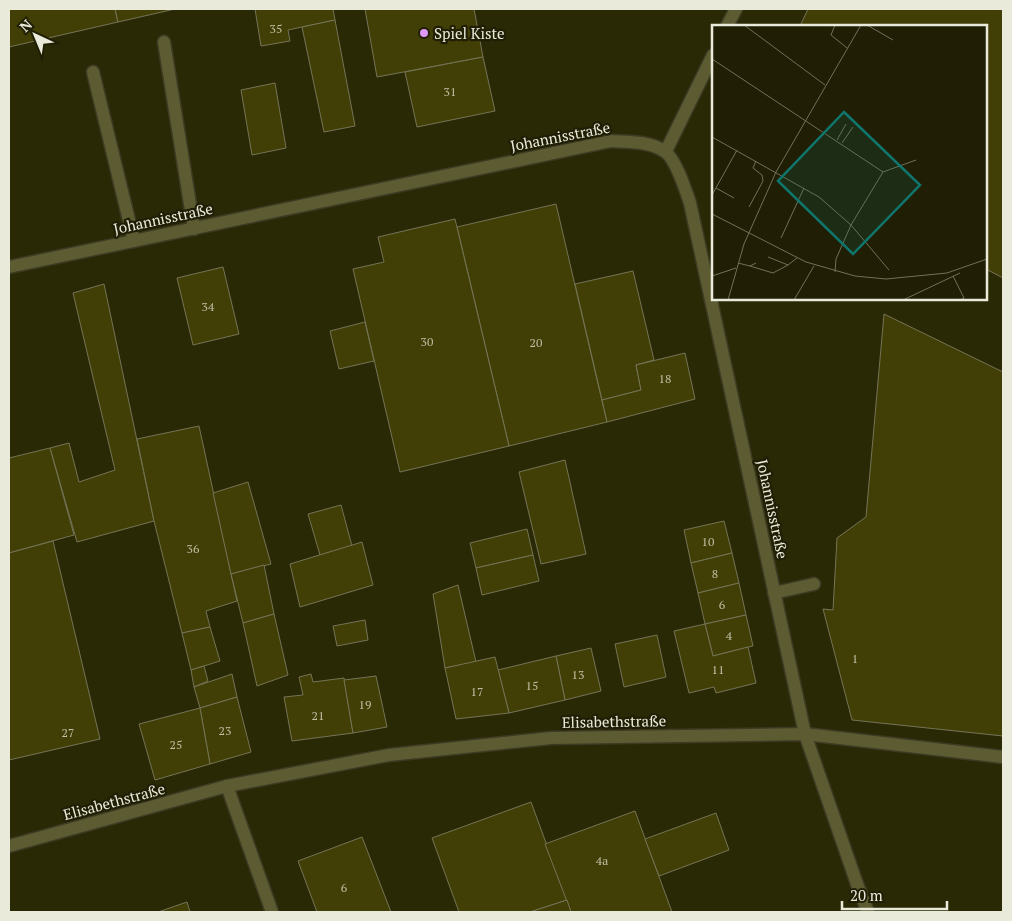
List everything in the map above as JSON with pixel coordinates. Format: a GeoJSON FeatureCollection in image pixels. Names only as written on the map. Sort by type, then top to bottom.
{"type":"FeatureCollection","features":[{"type":"Feature","properties":{"kind":"street"},"geometry":{"type":"LineString","coordinates":[[728,25],[736,9]]}},
{"type":"Feature","properties":{"kind":"street"},"geometry":{"type":"LineString","coordinates":[[164,42],[194,229]]}},
{"type":"Feature","properties":{"kind":"street"},"geometry":{"type":"LineString","coordinates":[[666,151],[712,57]]}},
{"type":"Feature","properties":{"kind":"street"},"geometry":{"type":"LineString","coordinates":[[93,72],[134,241]]}},
{"type":"Feature","properties":{"kind":"street","name":"Johannisstraße"},"geometry":{"type":"LineString","coordinates":[[9,266],[611,141],[646,144],[666,151],[679,173],[690,203],[804,734],[868,912]]}},
{"type":"Feature","properties":{"kind":"street"},"geometry":{"type":"LineString","coordinates":[[774,593],[814,584]]}},
{"type":"Feature","properties":{"kind":"street","name":"Elisabethstraße"},"geometry":{"type":"LineString","coordinates":[[9,846],[227,786],[389,755],[551,738],[804,734],[1003,757]]}},
{"type":"Feature","properties":{"kind":"street"},"geometry":{"type":"LineString","coordinates":[[227,786],[272,912]]}},
{"type":"Feature","properties":{"kind":"shaded area"},"geometry":{"type":"Polygon","coordinates":[[[9,9],[1003,9],[1003,912],[9,912],[9,9]]]}},
{"type":"Feature","properties":{"kind":"building"},"geometry":{"type":"Polygon","coordinates":[[[9,9],[115,9],[118,22],[9,47],[9,9]]]}},
{"type":"Feature","properties":{"kind":"building"},"geometry":{"type":"Polygon","coordinates":[[[115,9],[175,9],[118,22],[115,9]]]}},
{"type":"Feature","properties":{"kind":"building"},"geometry":{"type":"Polygon","coordinates":[[[255,9],[333,9],[335,20],[288,30],[290,41],[261,46],[255,9]]]}},
{"type":"Feature","properties":{"kind":"building","name":"Spiel Kiste"},"geometry":{"type":"Polygon","coordinates":[[[365,9],[474,9],[483,57],[377,77],[365,9]]]}},
{"type":"Feature","properties":{"kind":"building"},"geometry":{"type":"Polygon","coordinates":[[[808,9],[1003,9],[1003,278],[987,270],[987,25],[800,25],[808,9]]]}},
{"type":"Feature","properties":{"kind":"building"},"geometry":{"type":"Polygon","coordinates":[[[335,20],[355,126],[324,132],[302,27],[335,20]]]}},
{"type":"Feature","properties":{"kind":"building"},"geometry":{"type":"Polygon","coordinates":[[[483,57],[495,111],[417,127],[405,72],[483,57]]]}},
{"type":"Feature","properties":{"kind":"building"},"geometry":{"type":"Polygon","coordinates":[[[275,83],[286,148],[252,155],[241,90],[275,83]]]}},
{"type":"Feature","properties":{"kind":"building"},"geometry":{"type":"Polygon","coordinates":[[[556,204],[607,422],[509,446],[457,227],[556,204]]]}},
{"type":"Feature","properties":{"kind":"building"},"geometry":{"type":"Polygon","coordinates":[[[455,219],[509,446],[400,472],[353,269],[384,262],[378,237],[455,219]]]}},
{"type":"Feature","properties":{"kind":"building"},"geometry":{"type":"Polygon","coordinates":[[[223,267],[239,334],[193,345],[177,278],[223,267]]]}},
{"type":"Feature","properties":{"kind":"building"},"geometry":{"type":"Polygon","coordinates":[[[633,271],[654,360],[636,365],[641,390],[602,400],[575,284],[633,271]]]}},
{"type":"Feature","properties":{"kind":"building"},"geometry":{"type":"Polygon","coordinates":[[[104,284],[154,521],[77,542],[50,448],[69,443],[79,482],[115,470],[73,293],[104,284]]]}},
{"type":"Feature","properties":{"kind":"building"},"geometry":{"type":"Polygon","coordinates":[[[884,314],[1003,372],[1003,736],[852,720],[823,609],[833,610],[837,538],[866,517],[884,314]]]}},
{"type":"Feature","properties":{"kind":"building"},"geometry":{"type":"Polygon","coordinates":[[[365,322],[374,361],[339,369],[330,331],[365,322]]]}},
{"type":"Feature","properties":{"kind":"building"},"geometry":{"type":"Polygon","coordinates":[[[685,353],[695,399],[607,422],[602,400],[641,390],[636,365],[685,353]]]}},
{"type":"Feature","properties":{"kind":"building"},"geometry":{"type":"Polygon","coordinates":[[[199,426],[237,601],[206,611],[210,627],[182,633],[154,521],[137,439],[199,426]]]}},
{"type":"Feature","properties":{"kind":"building"},"geometry":{"type":"Polygon","coordinates":[[[50,448],[74,535],[9,553],[9,458],[50,448]]]}},
{"type":"Feature","properties":{"kind":"building"},"geometry":{"type":"Polygon","coordinates":[[[565,460],[586,554],[541,564],[519,472],[565,460]]]}},
{"type":"Feature","properties":{"kind":"building"},"geometry":{"type":"Polygon","coordinates":[[[248,482],[271,564],[231,574],[213,493],[248,482]]]}},
{"type":"Feature","properties":{"kind":"building"},"geometry":{"type":"Polygon","coordinates":[[[341,505],[352,546],[320,555],[308,514],[341,505]]]}},
{"type":"Feature","properties":{"kind":"building"},"geometry":{"type":"Polygon","coordinates":[[[724,521],[732,553],[691,563],[684,530],[724,521]]]}},
{"type":"Feature","properties":{"kind":"building"},"geometry":{"type":"Polygon","coordinates":[[[527,529],[533,555],[476,568],[470,543],[527,529]]]}},
{"type":"Feature","properties":{"kind":"building"},"geometry":{"type":"Polygon","coordinates":[[[53,541],[100,739],[9,760],[9,553],[53,541]]]}},
{"type":"Feature","properties":{"kind":"building"},"geometry":{"type":"Polygon","coordinates":[[[362,542],[373,585],[300,607],[290,564],[362,542]]]}},
{"type":"Feature","properties":{"kind":"building"},"geometry":{"type":"Polygon","coordinates":[[[732,553],[739,583],[698,593],[691,563],[732,553]]]}},
{"type":"Feature","properties":{"kind":"building"},"geometry":{"type":"Polygon","coordinates":[[[533,555],[539,581],[482,595],[476,568],[533,555]]]}},
{"type":"Feature","properties":{"kind":"building"},"geometry":{"type":"Polygon","coordinates":[[[264,565],[274,614],[243,623],[231,574],[264,565]]]}},
{"type":"Feature","properties":{"kind":"building"},"geometry":{"type":"Polygon","coordinates":[[[739,583],[746,615],[705,624],[698,593],[739,583]]]}},
{"type":"Feature","properties":{"kind":"building"},"geometry":{"type":"Polygon","coordinates":[[[458,585],[476,662],[445,668],[433,594],[458,585]]]}},
{"type":"Feature","properties":{"kind":"building"},"geometry":{"type":"Polygon","coordinates":[[[274,614],[288,675],[257,686],[243,623],[274,614]]]}},
{"type":"Feature","properties":{"kind":"building"},"geometry":{"type":"Polygon","coordinates":[[[746,615],[753,646],[713,656],[705,624],[746,615]]]}},
{"type":"Feature","properties":{"kind":"building"},"geometry":{"type":"Polygon","coordinates":[[[365,620],[368,640],[337,646],[333,626],[365,620]]]}},
{"type":"Feature","properties":{"kind":"building"},"geometry":{"type":"Polygon","coordinates":[[[705,624],[713,656],[748,647],[756,683],[716,693],[714,687],[689,693],[674,631],[705,624]]]}},
{"type":"Feature","properties":{"kind":"building"},"geometry":{"type":"Polygon","coordinates":[[[210,627],[220,661],[191,670],[182,633],[210,627]]]}},
{"type":"Feature","properties":{"kind":"building"},"geometry":{"type":"Polygon","coordinates":[[[657,635],[666,677],[624,687],[615,644],[657,635]]]}},
{"type":"Feature","properties":{"kind":"building"},"geometry":{"type":"Polygon","coordinates":[[[591,648],[601,691],[565,700],[556,656],[591,648]]]}},
{"type":"Feature","properties":{"kind":"building"},"geometry":{"type":"Polygon","coordinates":[[[556,656],[565,700],[509,713],[498,670],[556,656]]]}},
{"type":"Feature","properties":{"kind":"building"},"geometry":{"type":"Polygon","coordinates":[[[495,657],[509,713],[456,719],[445,668],[495,657]]]}},
{"type":"Feature","properties":{"kind":"building"},"geometry":{"type":"Polygon","coordinates":[[[204,666],[208,681],[194,687],[191,670],[204,666]]]}},
{"type":"Feature","properties":{"kind":"building"},"geometry":{"type":"Polygon","coordinates":[[[232,674],[237,697],[200,708],[194,687],[232,674]]]}},
{"type":"Feature","properties":{"kind":"building"},"geometry":{"type":"Polygon","coordinates":[[[311,674],[313,682],[344,678],[353,733],[292,741],[284,697],[303,695],[299,677],[311,674]]]}},
{"type":"Feature","properties":{"kind":"building"},"geometry":{"type":"Polygon","coordinates":[[[376,676],[387,727],[353,733],[344,680],[376,676]]]}},
{"type":"Feature","properties":{"kind":"building"},"geometry":{"type":"Polygon","coordinates":[[[237,697],[251,752],[210,764],[200,708],[237,697]]]}},
{"type":"Feature","properties":{"kind":"building"},"geometry":{"type":"Polygon","coordinates":[[[200,708],[210,764],[155,780],[139,724],[200,708]]]}},
{"type":"Feature","properties":{"kind":"building"},"geometry":{"type":"Polygon","coordinates":[[[531,802],[567,900],[530,912],[459,912],[432,838],[531,802]]]}},
{"type":"Feature","properties":{"kind":"building"},"geometry":{"type":"Polygon","coordinates":[[[635,811],[672,912],[571,912],[545,844],[635,811]]]}},
{"type":"Feature","properties":{"kind":"building"},"geometry":{"type":"Polygon","coordinates":[[[716,813],[729,850],[659,876],[645,839],[716,813]]]}},
{"type":"Feature","properties":{"kind":"building"},"geometry":{"type":"Polygon","coordinates":[[[362,837],[391,912],[317,912],[298,861],[362,837]]]}},
{"type":"Feature","properties":{"kind":"building"},"geometry":{"type":"Polygon","coordinates":[[[567,900],[571,912],[530,912],[567,900]]]}},
{"type":"Feature","properties":{"kind":"building"},"geometry":{"type":"Polygon","coordinates":[[[187,902],[190,912],[158,912],[187,902]]]}},
{"type":"Feature","properties":{"kind":"place","name":"Spiel Kiste"},"geometry":{"type":"Point","coordinates":[424,33]}}]}
